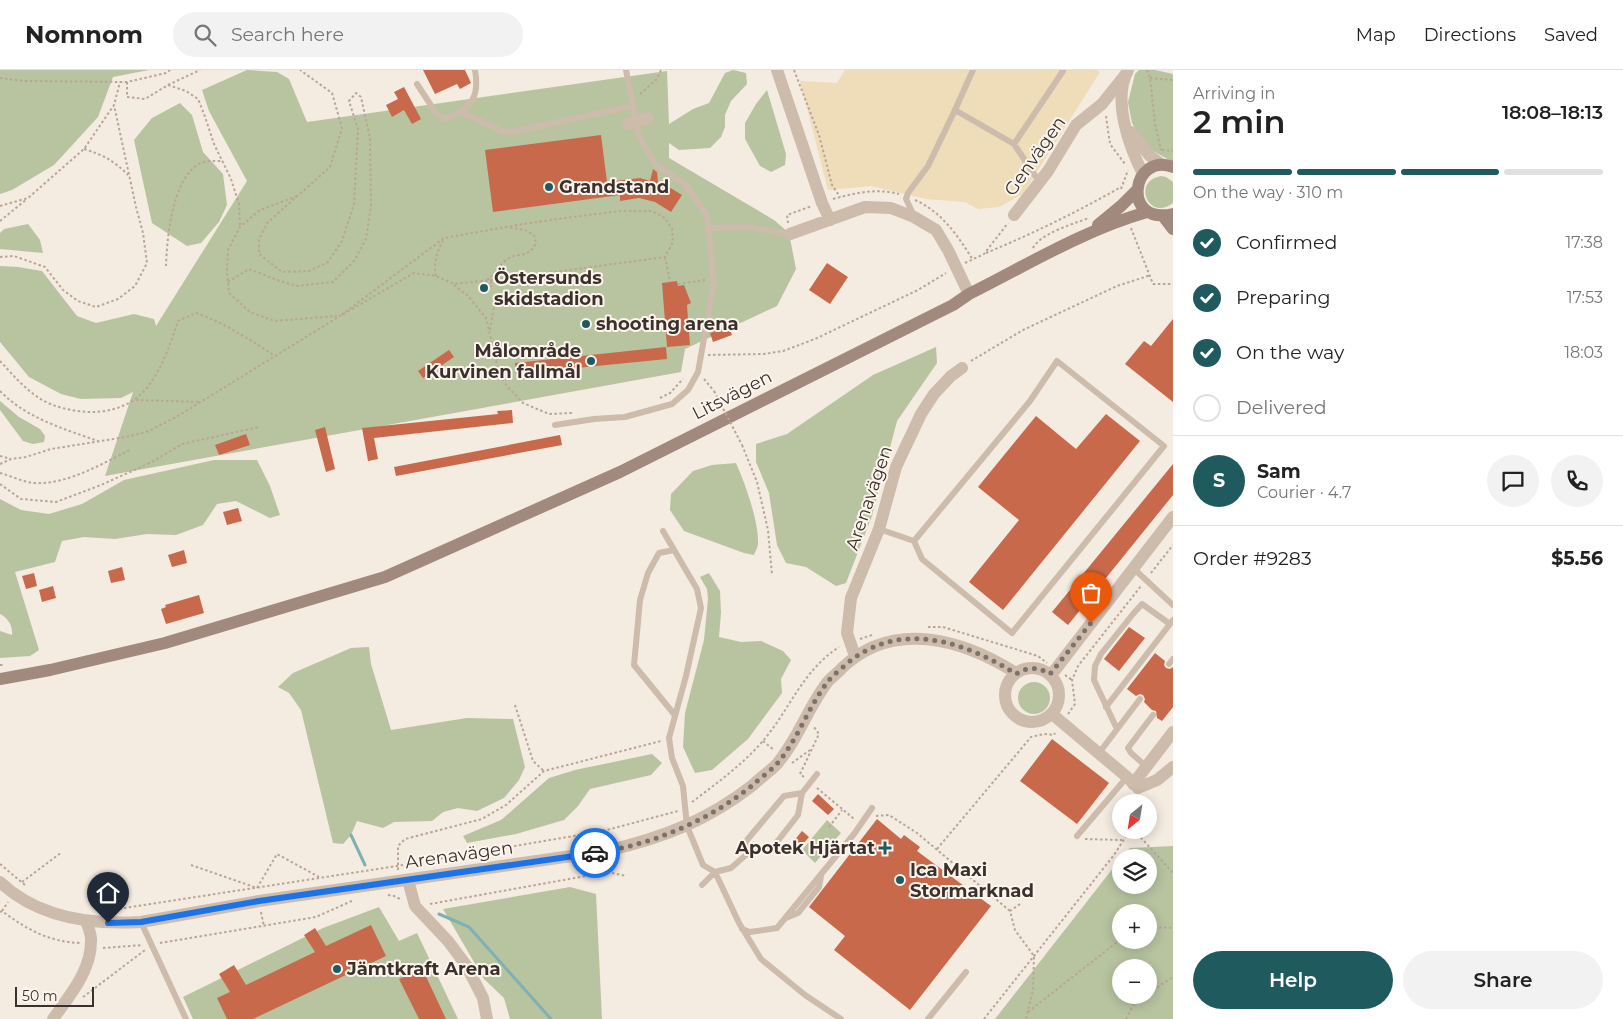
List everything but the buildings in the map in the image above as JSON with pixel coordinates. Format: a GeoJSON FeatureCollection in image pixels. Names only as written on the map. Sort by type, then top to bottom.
{"type":"FeatureCollection","features":[{"type":"Feature","properties":{"kind":"main road"},"geometry":{"type":"LineString","coordinates":[[1167,166],[1149,168],[1138,181],[1137,190],[1138,199],[1147,212],[1168,215],[1173,229]]}},
{"type":"Feature","properties":{"kind":"main road","name":"Litsvägen"},"geometry":{"type":"LineString","coordinates":[[1088,233],[1137,190]]}},
{"type":"Feature","properties":{"kind":"main road","name":"Litsvägen"},"geometry":{"type":"LineString","coordinates":[[0,679],[50,670],[166,643],[385,577],[620,472],[953,305],[968,294],[1088,233],[1147,212]]}},
{"type":"Feature","properties":{"kind":"street"},"geometry":{"type":"LineString","coordinates":[[778,70],[822,203],[830,220]]}},
{"type":"Feature","properties":{"kind":"street","name":"Genvägen"},"geometry":{"type":"LineString","coordinates":[[1014,215],[1040,183],[1076,125],[1102,104],[1127,72]]}},
{"type":"Feature","properties":{"kind":"street","name":"Genvägen"},"geometry":{"type":"LineString","coordinates":[[1127,72],[1121,102],[1125,125],[1143,174]]}},
{"type":"Feature","properties":{"kind":"street"},"geometry":{"type":"LineString","coordinates":[[628,124],[648,118]]}},
{"type":"Feature","properties":{"kind":"street"},"geometry":{"type":"LineString","coordinates":[[1125,125],[1150,156],[1167,166]]}},
{"type":"Feature","properties":{"kind":"street"},"geometry":{"type":"LineString","coordinates":[[790,234],[865,207],[891,208],[914,217],[936,230],[957,267],[968,294]]}},
{"type":"Feature","properties":{"kind":"street","name":"Arenavägen"},"geometry":{"type":"LineString","coordinates":[[855,656],[847,633],[852,598],[879,529],[896,467],[921,414],[934,394],[951,376],[962,368]]}},
{"type":"Feature","properties":{"kind":"street"},"geometry":{"type":"LineString","coordinates":[[1052,672],[1173,517]]}},
{"type":"Feature","properties":{"kind":"street","name":"Arenavägen"},"geometry":{"type":"LineString","coordinates":[[10,888],[42,909],[68,917],[108,923],[141,922],[259,901],[606,851],[648,841],[687,826],[737,797],[776,765],[795,738],[826,684],[855,656],[878,645],[906,638],[935,639],[972,650],[1016,674]]}},
{"type":"Feature","properties":{"kind":"street"},"geometry":{"type":"LineString","coordinates":[[1052,672],[1033,668],[1021,670],[1009,680],[1005,691],[1005,700],[1009,709],[1016,717],[1027,722],[1057,718],[1138,788],[1157,780],[1173,766]]}},
{"type":"Feature","properties":{"kind":"street"},"geometry":{"type":"LineString","coordinates":[[1052,672],[1060,696],[1057,718]]}},
{"type":"Feature","properties":{"kind":"street"},"geometry":{"type":"LineString","coordinates":[[1130,780],[1147,767],[1173,732]]}},
{"type":"Feature","properties":{"kind":"street"},"geometry":{"type":"LineString","coordinates":[[408,880],[414,906],[448,941],[466,965],[483,998],[487,1019]]}},
{"type":"Feature","properties":{"kind":"street"},"geometry":{"type":"LineString","coordinates":[[54,1019],[76,987],[89,960],[91,938],[86,921]]}},
{"type":"Feature","properties":{"kind":"lane"},"geometry":{"type":"LineString","coordinates":[[417,84],[436,113],[445,119],[461,112],[470,104],[476,94],[475,70]]}},
{"type":"Feature","properties":{"kind":"lane"},"geometry":{"type":"LineString","coordinates":[[555,425],[594,419],[625,417],[672,404],[688,390],[698,372],[714,283],[707,215],[684,184],[656,165],[639,136],[626,70]]}},
{"type":"Feature","properties":{"kind":"lane"},"geometry":{"type":"LineString","coordinates":[[914,217],[906,199],[908,193],[928,166],[973,70]]}},
{"type":"Feature","properties":{"kind":"lane"},"geometry":{"type":"LineString","coordinates":[[1014,144],[1044,102],[1064,71],[1062,70]]}},
{"type":"Feature","properties":{"kind":"lane"},"geometry":{"type":"LineString","coordinates":[[461,112],[502,131],[511,132],[632,106]]}},
{"type":"Feature","properties":{"kind":"lane"},"geometry":{"type":"LineString","coordinates":[[955,110],[1014,144],[1040,183]]}},
{"type":"Feature","properties":{"kind":"lane"},"geometry":{"type":"LineString","coordinates":[[709,228],[746,228],[790,234]]}},
{"type":"Feature","properties":{"kind":"lane"},"geometry":{"type":"LineString","coordinates":[[879,529],[914,541],[922,559],[1012,633],[1164,446],[1057,361],[1030,401],[914,541]]}},
{"type":"Feature","properties":{"kind":"lane"},"geometry":{"type":"LineString","coordinates":[[664,531],[697,589],[701,608],[686,676],[674,714],[669,738],[672,758],[683,786],[687,826],[703,865],[715,872],[742,929],[761,959],[805,995],[841,1019]]}},
{"type":"Feature","properties":{"kind":"lane"},"geometry":{"type":"LineString","coordinates":[[674,550],[659,553],[648,573],[640,600],[634,665],[674,714]]}},
{"type":"Feature","properties":{"kind":"lane"},"geometry":{"type":"LineString","coordinates":[[1133,568],[1173,605]]}},
{"type":"Feature","properties":{"kind":"lane"},"geometry":{"type":"LineString","coordinates":[[1106,707],[1172,622],[1142,604],[1101,654],[1095,666],[1094,680],[1106,707],[1117,729]]}},
{"type":"Feature","properties":{"kind":"lane"},"geometry":{"type":"LineString","coordinates":[[1099,753],[1140,699]]}},
{"type":"Feature","properties":{"kind":"lane"},"geometry":{"type":"LineString","coordinates":[[1147,767],[1131,754],[1128,748],[1153,715]]}},
{"type":"Feature","properties":{"kind":"lane"},"geometry":{"type":"LineString","coordinates":[[702,884],[715,872],[730,868],[747,854],[773,847],[798,815],[802,793],[817,774]]}},
{"type":"Feature","properties":{"kind":"lane"},"geometry":{"type":"LineString","coordinates":[[1076,836],[1130,780]]}},
{"type":"Feature","properties":{"kind":"lane"},"geometry":{"type":"LineString","coordinates":[[747,854],[747,840],[784,796],[802,793]]}},
{"type":"Feature","properties":{"kind":"lane"},"geometry":{"type":"LineString","coordinates":[[742,929],[750,932],[777,928],[854,834],[872,808]]}},
{"type":"Feature","properties":{"kind":"lane"},"geometry":{"type":"LineString","coordinates":[[141,922],[186,1019]]}},
{"type":"Feature","properties":{"kind":"lane"},"geometry":{"type":"LineString","coordinates":[[928,1019],[966,972]]}},
{"type":"Feature","properties":{"kind":"path"},"geometry":{"type":"LineString","coordinates":[[0,78],[24,81],[127,82],[170,70]]}},
{"type":"Feature","properties":{"kind":"path"},"geometry":{"type":"LineString","coordinates":[[127,82],[127,97],[145,99],[168,85],[200,70]]}},
{"type":"Feature","properties":{"kind":"path"},"geometry":{"type":"LineString","coordinates":[[228,282],[249,269],[296,286],[332,282],[354,261],[366,239],[372,206],[370,138],[361,97],[356,93],[349,101],[358,129],[354,204],[342,242],[328,262],[309,271],[282,272],[259,254],[258,239],[268,222],[330,167],[342,128],[332,93],[300,70]]}},
{"type":"Feature","properties":{"kind":"path"},"geometry":{"type":"LineString","coordinates":[[632,106],[635,98],[657,79],[661,70]]}},
{"type":"Feature","properties":{"kind":"path"},"geometry":{"type":"LineString","coordinates":[[794,70],[819,135],[832,184],[840,197]]}},
{"type":"Feature","properties":{"kind":"path"},"geometry":{"type":"LineString","coordinates":[[1147,70],[1150,78],[1155,124],[1161,150]]}},
{"type":"Feature","properties":{"kind":"path"},"geometry":{"type":"LineString","coordinates":[[1150,78],[1173,80]]}},
{"type":"Feature","properties":{"kind":"path"},"geometry":{"type":"LineString","coordinates":[[0,221],[84,149],[114,105],[120,82]]}},
{"type":"Feature","properties":{"kind":"path"},"geometry":{"type":"LineString","coordinates":[[168,85],[186,90],[198,99],[239,204],[240,227]]}},
{"type":"Feature","properties":{"kind":"path"},"geometry":{"type":"LineString","coordinates":[[1102,104],[1107,117],[1110,144],[1129,169]]}},
{"type":"Feature","properties":{"kind":"path"},"geometry":{"type":"LineString","coordinates":[[0,257],[14,256],[45,267],[64,290],[78,301],[96,306],[118,299],[135,286],[147,263],[143,233],[114,105]]}},
{"type":"Feature","properties":{"kind":"path"},"geometry":{"type":"LineString","coordinates":[[84,149],[103,155],[129,177]]}},
{"type":"Feature","properties":{"kind":"path"},"geometry":{"type":"LineString","coordinates":[[166,266],[166,244],[170,216],[188,174],[197,165],[206,161],[223,161]]}},
{"type":"Feature","properties":{"kind":"path"},"geometry":{"type":"LineString","coordinates":[[701,355],[764,354],[783,351],[815,339],[918,290],[957,267],[1063,218],[1122,186]]}},
{"type":"Feature","properties":{"kind":"path"},"geometry":{"type":"LineString","coordinates":[[299,195],[260,210],[240,227],[228,250],[227,272],[230,293],[250,312],[274,321],[340,316],[444,238],[504,227],[621,211],[652,211],[665,218],[672,229],[673,242],[665,256],[670,282]]}},
{"type":"Feature","properties":{"kind":"path"},"geometry":{"type":"LineString","coordinates":[[0,206],[28,198]]}},
{"type":"Feature","properties":{"kind":"path"},"geometry":{"type":"LineString","coordinates":[[984,254],[1014,215]]}},
{"type":"Feature","properties":{"kind":"path"},"geometry":{"type":"LineString","coordinates":[[1031,251],[1036,243],[1059,229],[1091,217]]}},
{"type":"Feature","properties":{"kind":"path"},"geometry":{"type":"LineString","coordinates":[[485,281],[496,274],[506,260],[527,254],[533,250],[536,243],[534,235],[525,230],[504,227]]}},
{"type":"Feature","properties":{"kind":"path"},"geometry":{"type":"LineString","coordinates":[[436,276],[434,266],[437,253],[444,238]]}},
{"type":"Feature","properties":{"kind":"path"},"geometry":{"type":"LineString","coordinates":[[452,284],[665,256]]}},
{"type":"Feature","properties":{"kind":"path"},"geometry":{"type":"LineString","coordinates":[[0,464],[10,459],[26,457],[50,450],[126,437],[149,431],[178,416],[340,316],[414,273],[436,276],[452,284],[468,296],[486,318],[499,373],[507,386],[524,403],[549,414],[577,413]]}},
{"type":"Feature","properties":{"kind":"path"},"geometry":{"type":"LineString","coordinates":[[962,368],[1023,330],[1117,286],[1151,275]]}},
{"type":"Feature","properties":{"kind":"path"},"geometry":{"type":"LineString","coordinates":[[490,280],[491,287]]}},
{"type":"Feature","properties":{"kind":"path"},"geometry":{"type":"LineString","coordinates":[[678,284],[706,280]]}},
{"type":"Feature","properties":{"kind":"path"},"geometry":{"type":"LineString","coordinates":[[490,333],[494,306]]}},
{"type":"Feature","properties":{"kind":"path"},"geometry":{"type":"LineString","coordinates":[[0,361],[20,383],[52,404],[98,413],[114,409],[135,400],[146,389],[165,360],[178,321],[196,313],[211,318],[275,356]]}},
{"type":"Feature","properties":{"kind":"path"},"geometry":{"type":"LineString","coordinates":[[654,400],[670,393],[688,375]]}},
{"type":"Feature","properties":{"kind":"path"},"geometry":{"type":"LineString","coordinates":[[0,391],[7,398],[50,424],[100,441]]}},
{"type":"Feature","properties":{"kind":"path"},"geometry":{"type":"LineString","coordinates":[[714,391],[742,446],[757,482],[768,530],[772,575]]}},
{"type":"Feature","properties":{"kind":"path"},"geometry":{"type":"LineString","coordinates":[[135,400],[201,402]]}},
{"type":"Feature","properties":{"kind":"path"},"geometry":{"type":"LineString","coordinates":[[0,484],[21,499],[56,502],[101,485],[152,462],[182,444],[260,427]]}},
{"type":"Feature","properties":{"kind":"path"},"geometry":{"type":"LineString","coordinates":[[0,473],[33,483],[53,481],[79,474],[130,450]]}},
{"type":"Feature","properties":{"kind":"path"},"geometry":{"type":"LineString","coordinates":[[0,456],[10,459]]}},
{"type":"Feature","properties":{"kind":"path"},"geometry":{"type":"LineString","coordinates":[[1026,1019],[1033,990],[1034,956],[1015,930],[1010,911],[937,849],[1031,737],[1044,734],[1054,735],[1057,718],[1074,704],[1072,680],[1078,666],[1173,545]]}},
{"type":"Feature","properties":{"kind":"path"},"geometry":{"type":"LineString","coordinates":[[926,627],[943,627],[1038,656],[1052,672],[1072,680]]}},
{"type":"Feature","properties":{"kind":"path"},"geometry":{"type":"LineString","coordinates":[[103,910],[397,866],[603,830],[680,811],[739,766],[762,741],[805,678],[832,652],[849,642],[872,634]]}},
{"type":"Feature","properties":{"kind":"path"},"geometry":{"type":"LineString","coordinates":[[0,666],[4,665]]}},
{"type":"Feature","properties":{"kind":"path"},"geometry":{"type":"LineString","coordinates":[[515,705],[533,761],[544,771]]}},
{"type":"Feature","properties":{"kind":"path"},"geometry":{"type":"LineString","coordinates":[[810,783],[800,774],[819,734],[814,727]]}},
{"type":"Feature","properties":{"kind":"path"},"geometry":{"type":"LineString","coordinates":[[397,866],[398,846],[405,839],[482,819],[506,805],[544,771],[669,738]]}},
{"type":"Feature","properties":{"kind":"path"},"geometry":{"type":"LineString","coordinates":[[829,827],[842,810]]}},
{"type":"Feature","properties":{"kind":"path"},"geometry":{"type":"LineString","coordinates":[[984,1019],[1114,855],[1122,840],[1088,840],[1076,836]]}},
{"type":"Feature","properties":{"kind":"path"},"geometry":{"type":"LineString","coordinates":[[1141,839],[1173,873]]}},
{"type":"Feature","properties":{"kind":"path"},"geometry":{"type":"LineString","coordinates":[[62,852],[10,888],[1,912],[20,925],[42,936],[70,943],[91,944],[96,948],[152,944],[316,917],[355,899]]}},
{"type":"Feature","properties":{"kind":"path"},"geometry":{"type":"LineString","coordinates":[[257,888],[277,854],[320,878]]}},
{"type":"Feature","properties":{"kind":"path"},"geometry":{"type":"LineString","coordinates":[[0,864],[10,888]]}},
{"type":"Feature","properties":{"kind":"path"},"geometry":{"type":"LineString","coordinates":[[191,865],[257,888]]}},
{"type":"Feature","properties":{"kind":"path"},"geometry":{"type":"LineString","coordinates":[[387,895],[394,896],[414,906],[608,872],[626,876]]}},
{"type":"Feature","properties":{"kind":"path"},"geometry":{"type":"LineString","coordinates":[[10,888],[29,889]]}},
{"type":"Feature","properties":{"kind":"path"},"geometry":{"type":"LineString","coordinates":[[1010,911],[1020,904]]}},
{"type":"Feature","properties":{"kind":"path"},"geometry":{"type":"LineString","coordinates":[[1157,927],[1173,928]]}},
{"type":"Feature","properties":{"kind":"path"},"geometry":{"type":"LineString","coordinates":[[80,1001],[152,944]]}},
{"type":"Feature","properties":{"kind":"path"},"geometry":{"type":"LineString","coordinates":[[1028,1012],[1112,947]]}},
{"type":"Feature","properties":{"kind":"path"},"geometry":{"type":"LineString","coordinates":[[1157,988],[1173,977]]}},
{"type":"Feature","properties":{"kind":"path"},"geometry":{"type":"LineString","coordinates":[[1126,1019],[1134,1004]]}},
{"type":"Feature","properties":{"kind":"green space"},"geometry":{"type":"Polygon","coordinates":[[[0,70],[149,70],[113,77],[98,117],[54,165],[12,190],[0,194],[0,70]]]}},
{"type":"Feature","properties":{"kind":"green space","name":"Östersunds skidstadion"},"geometry":{"type":"Polygon","coordinates":[[[247,70],[277,72],[289,79],[307,122],[667,71],[669,124],[693,109],[709,103],[725,73],[733,70],[746,73],[747,84],[731,101],[725,115],[725,127],[721,137],[710,148],[679,150],[669,143],[669,158],[774,220],[789,233],[796,269],[777,306],[685,349],[681,372],[105,476],[133,392],[121,398],[81,399],[61,394],[29,377],[0,342],[0,266],[42,271],[77,316],[96,323],[134,314],[154,319],[156,326],[247,181],[209,111],[202,90],[247,70]]]}},
{"type":"Feature","properties":{"kind":"green space"},"geometry":{"type":"Polygon","coordinates":[[[1139,70],[1155,70],[1173,74],[1173,162],[1151,150],[1142,140],[1132,123],[1128,102],[1135,74],[1139,70]]]}},
{"type":"Feature","properties":{"kind":"green space"},"geometry":{"type":"Polygon","coordinates":[[[767,90],[786,154],[785,165],[771,172],[760,166],[745,139],[745,123],[767,90]]]}},
{"type":"Feature","properties":{"kind":"green space"},"geometry":{"type":"Polygon","coordinates":[[[180,103],[192,115],[203,152],[223,174],[227,205],[219,222],[201,243],[187,246],[152,223],[134,140],[152,118],[180,103]]]}},
{"type":"Feature","properties":{"kind":"green space"},"geometry":{"type":"Polygon","coordinates":[[[1161,176],[1173,182],[1173,203],[1164,208],[1157,208],[1151,204],[1145,192],[1147,185],[1152,179],[1161,176]]]}},
{"type":"Feature","properties":{"kind":"green space"},"geometry":{"type":"Polygon","coordinates":[[[28,224],[40,240],[43,253],[0,249],[0,233],[4,229],[28,224]]]}},
{"type":"Feature","properties":{"kind":"green space"},"geometry":{"type":"Polygon","coordinates":[[[936,347],[937,363],[897,421],[872,516],[846,583],[836,586],[806,567],[786,563],[777,545],[769,493],[756,462],[756,444],[787,434],[873,375],[936,347]]]}},
{"type":"Feature","properties":{"kind":"green space"},"geometry":{"type":"Polygon","coordinates":[[[0,401],[19,417],[40,429],[45,436],[44,442],[33,444],[23,441],[0,410],[0,401]]]}},
{"type":"Feature","properties":{"kind":"green space"},"geometry":{"type":"Polygon","coordinates":[[[214,460],[257,460],[270,486],[280,515],[270,518],[236,501],[217,504],[203,525],[176,535],[147,534],[115,539],[84,537],[62,541],[55,562],[15,572],[39,650],[30,656],[0,658],[0,631],[12,635],[12,628],[0,614],[0,499],[21,510],[49,514],[82,504],[124,480],[214,460]]]}},
{"type":"Feature","properties":{"kind":"green space"},"geometry":{"type":"Polygon","coordinates":[[[736,463],[754,514],[758,544],[754,555],[684,531],[670,510],[671,494],[693,471],[712,465],[736,463]]]}},
{"type":"Feature","properties":{"kind":"green space"},"geometry":{"type":"Polygon","coordinates":[[[709,573],[720,591],[719,637],[741,642],[761,641],[783,651],[791,660],[781,679],[782,693],[748,739],[712,770],[695,773],[683,747],[685,713],[704,640],[708,599],[707,589],[700,577],[709,573]]]}},
{"type":"Feature","properties":{"kind":"green space"},"geometry":{"type":"Polygon","coordinates":[[[369,647],[371,664],[391,730],[467,718],[513,719],[525,767],[519,780],[504,798],[477,811],[458,808],[443,812],[432,821],[394,822],[383,828],[357,821],[351,835],[343,844],[333,843],[301,710],[289,693],[278,687],[293,673],[351,648],[369,647]]]}},
{"type":"Feature","properties":{"kind":"green space"},"geometry":{"type":"Polygon","coordinates":[[[1034,682],[1040,683],[1045,687],[1049,692],[1049,704],[1045,709],[1040,713],[1034,714],[1028,713],[1023,709],[1019,704],[1018,698],[1019,692],[1023,687],[1028,683],[1034,682]]]}},
{"type":"Feature","properties":{"kind":"green space"},"geometry":{"type":"Polygon","coordinates":[[[652,754],[662,763],[651,775],[590,789],[578,806],[564,820],[516,834],[467,843],[463,836],[501,820],[549,778],[575,770],[652,754]]]}},
{"type":"Feature","properties":{"kind":"green space"},"geometry":{"type":"Polygon","coordinates":[[[827,820],[841,833],[815,863],[802,850],[827,820]]]}},
{"type":"Feature","properties":{"kind":"green space"},"geometry":{"type":"Polygon","coordinates":[[[1173,846],[1173,1019],[995,1019],[1112,870],[1112,894],[1157,894],[1157,849],[1129,849],[1173,846]]]}},
{"type":"Feature","properties":{"kind":"green space"},"geometry":{"type":"Polygon","coordinates":[[[570,887],[596,894],[602,1019],[510,1019],[504,998],[484,979],[443,909],[570,887]]]}},
{"type":"Feature","properties":{"kind":"green space","name":"Jämtkraft Arena"},"geometry":{"type":"Polygon","coordinates":[[[379,907],[399,941],[417,933],[458,1019],[193,1019],[183,997],[323,928],[379,907]]]}},
{"type":"Feature","properties":{"kind":"sand"},"geometry":{"type":"Polygon","coordinates":[[[845,70],[1096,70],[1100,72],[1023,194],[999,207],[978,209],[965,202],[926,199],[871,186],[828,190],[800,81],[837,83],[845,70]]]}},
{"type":"Feature","properties":{"kind":"waterway"},"geometry":{"type":"LineString","coordinates":[[351,835],[365,865]]}},
{"type":"Feature","properties":{"kind":"waterway"},"geometry":{"type":"LineString","coordinates":[[439,914],[469,927],[551,1019]]}},
{"type":"Feature","properties":{"kind":"way so far"},"geometry":{"type":"LineString","coordinates":[[595,853],[648,841],[687,826],[737,797],[776,765],[795,738],[826,684],[855,656],[878,645],[906,638],[935,639],[972,650],[1016,674],[1021,670],[1033,668],[1050,674],[1091,623]]}},
{"type":"Feature","properties":{"kind":"place","name":"Grandstand"},"geometry":{"type":"Point","coordinates":[549,187]}},
{"type":"Feature","properties":{"kind":"place","name":"Östersunds skidstadion"},"geometry":{"type":"Point","coordinates":[484,288]}},
{"type":"Feature","properties":{"kind":"place","name":"shooting arena"},"geometry":{"type":"Point","coordinates":[586,324]}},
{"type":"Feature","properties":{"kind":"place","name":"Målområde Kurvinen fallmål"},"geometry":{"type":"Point","coordinates":[591,361]}},
{"type":"Feature","properties":{"kind":"place","name":"Apotek Hjärtat"},"geometry":{"type":"Point","coordinates":[885,848]}},
{"type":"Feature","properties":{"kind":"place","name":"Ica Maxi Stormarknad"},"geometry":{"type":"Point","coordinates":[900,880]}},
{"type":"Feature","properties":{"kind":"place","name":"Jämtkraft Arena"},"geometry":{"type":"Point","coordinates":[337,969]}},
{"type":"Feature","properties":{"kind":"route"},"geometry":{"type":"LineString","coordinates":[[108,923],[141,922],[259,901],[595,853]]}}]}
